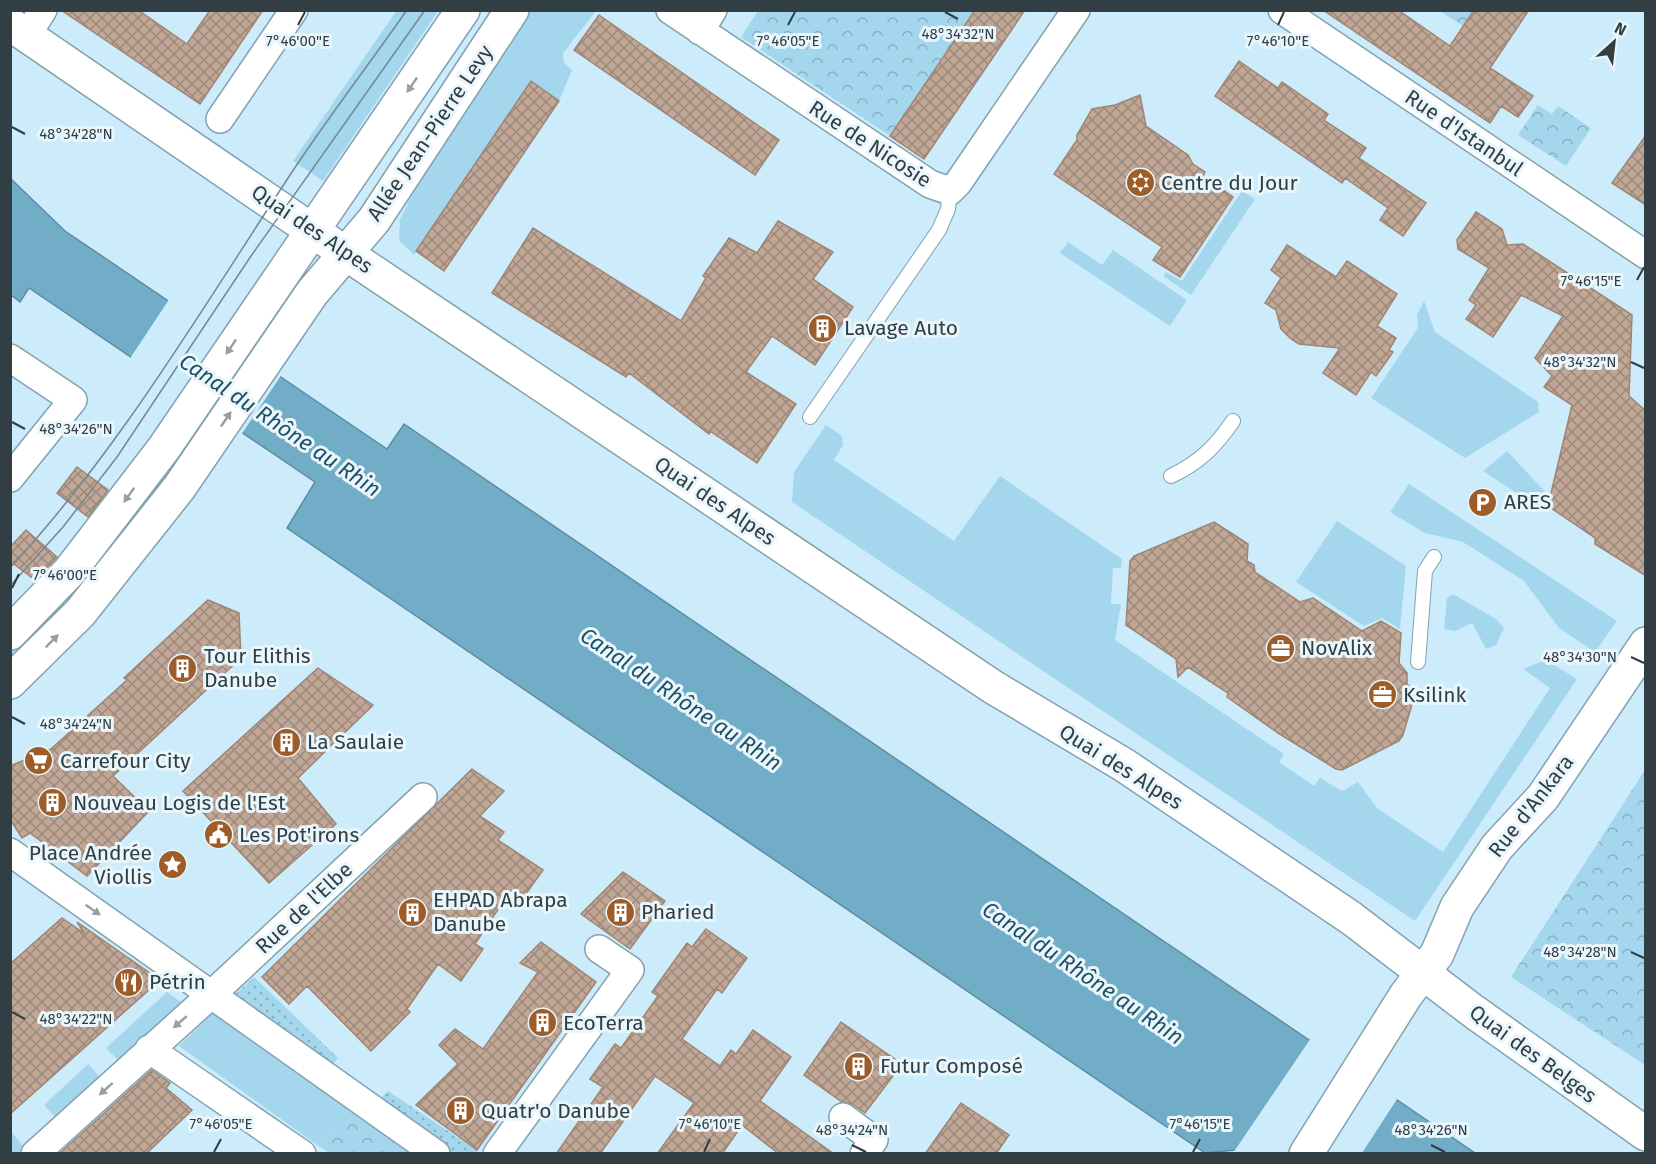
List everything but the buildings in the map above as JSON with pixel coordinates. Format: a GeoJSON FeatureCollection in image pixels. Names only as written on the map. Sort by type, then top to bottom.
{"type":"FeatureCollection","features":[{"type":"Feature","properties":{"kind":"main road","name":"Allée Jean-Pierre Levy"},"geometry":{"type":"LineString","coordinates":[[10,633],[69,572],[164,448],[264,298],[463,10]]}},
{"type":"Feature","properties":{"kind":"main road","name":"Allée Jean-Pierre Levy"},"geometry":{"type":"LineString","coordinates":[[10,682],[80,613],[131,552],[194,468],[334,263],[374,220],[512,10]]}},
{"type":"Feature","properties":{"kind":"main road","name":"Quai des Alpes"},"geometry":{"type":"LineString","coordinates":[[27,23],[312,231],[993,687],[1124,765],[1351,918],[1423,971]]}},
{"type":"Feature","properties":{"kind":"main road","name":"Rue d'Ankara"},"geometry":{"type":"LineString","coordinates":[[1306,1154],[1423,971],[1437,954],[1457,907],[1497,847],[1543,797],[1646,644]]}},
{"type":"Feature","properties":{"kind":"main road","name":"Quai des Belges"},"geometry":{"type":"LineString","coordinates":[[1423,971],[1646,1134]]}},
{"type":"Feature","properties":{"kind":"street"},"geometry":{"type":"LineString","coordinates":[[220,119],[294,10]]}},
{"type":"Feature","properties":{"kind":"street","name":"Rue de Nicosie"},"geometry":{"type":"LineString","coordinates":[[670,10],[707,21],[930,184],[950,191],[958,183],[1076,10]]}},
{"type":"Feature","properties":{"kind":"street","name":"Rue d'Istanbul"},"geometry":{"type":"LineString","coordinates":[[1282,10],[1646,255]]}},
{"type":"Feature","properties":{"kind":"street"},"geometry":{"type":"LineString","coordinates":[[10,358],[73,400],[10,478]]}},
{"type":"Feature","properties":{"kind":"street","name":"Rue de l'Elbe"},"geometry":{"type":"LineString","coordinates":[[35,1154],[212,994],[423,797]]}},
{"type":"Feature","properties":{"kind":"street"},"geometry":{"type":"LineString","coordinates":[[10,852],[436,1154]]}},
{"type":"Feature","properties":{"kind":"street"},"geometry":{"type":"LineString","coordinates":[[497,1154],[630,970],[599,949]]}},
{"type":"Feature","properties":{"kind":"street"},"geometry":{"type":"LineString","coordinates":[[149,1049],[302,1154]]}},
{"type":"Feature","properties":{"kind":"street"},"geometry":{"type":"LineString","coordinates":[[843,1117],[874,1140],[864,1154]]}},
{"type":"Feature","properties":{"kind":"lane"},"geometry":{"type":"LineString","coordinates":[[810,417],[939,230],[948,209],[950,191]]}},
{"type":"Feature","properties":{"kind":"lane"},"geometry":{"type":"LineString","coordinates":[[1171,476],[1192,466],[1217,444],[1233,421]]}},
{"type":"Feature","properties":{"kind":"lane"},"geometry":{"type":"LineString","coordinates":[[1418,662],[1425,571],[1434,557]]}},
{"type":"Feature","properties":{"kind":"green space"},"geometry":{"type":"Polygon","coordinates":[[[397,10],[438,11],[323,181],[293,161],[397,10]]]}},
{"type":"Feature","properties":{"kind":"green space"},"geometry":{"type":"Polygon","coordinates":[[[529,11],[596,11],[563,53],[564,63],[572,70],[559,101],[530,82],[414,255],[399,240],[400,219],[436,148],[529,11]]]}},
{"type":"Feature","properties":{"kind":"green space"},"geometry":{"type":"Polygon","coordinates":[[[758,11],[975,11],[890,136],[741,37],[758,11]]]}},
{"type":"Feature","properties":{"kind":"green space"},"geometry":{"type":"Polygon","coordinates":[[[1440,11],[1474,11],[1463,26],[1440,11]]]}},
{"type":"Feature","properties":{"kind":"green space"},"geometry":{"type":"Polygon","coordinates":[[[1538,105],[1552,114],[1558,106],[1591,128],[1566,166],[1518,135],[1538,105]]]}},
{"type":"Feature","properties":{"kind":"green space"},"geometry":{"type":"Polygon","coordinates":[[[1242,191],[1255,199],[1191,295],[1163,276],[1166,272],[1182,281],[1242,191]]]}},
{"type":"Feature","properties":{"kind":"green space"},"geometry":{"type":"Polygon","coordinates":[[[1068,242],[1102,265],[1113,250],[1187,300],[1170,326],[1060,253],[1068,242]]]}},
{"type":"Feature","properties":{"kind":"green space"},"geometry":{"type":"Polygon","coordinates":[[[1424,301],[1435,332],[1538,402],[1539,412],[1465,458],[1371,398],[1418,328],[1417,315],[1424,301]]]}},
{"type":"Feature","properties":{"kind":"green space"},"geometry":{"type":"Polygon","coordinates":[[[826,425],[842,436],[843,445],[834,460],[954,541],[1000,476],[1122,559],[1121,568],[1113,568],[1111,604],[1121,604],[1115,640],[1284,754],[1279,762],[1314,786],[1320,778],[1342,791],[1358,782],[1377,808],[1443,852],[1550,688],[1523,669],[1546,660],[1577,679],[1415,921],[792,502],[794,472],[826,425]]]}},
{"type":"Feature","properties":{"kind":"green space"},"geometry":{"type":"Polygon","coordinates":[[[1507,451],[1550,497],[1544,511],[1483,471],[1507,451]]]}},
{"type":"Feature","properties":{"kind":"green space"},"geometry":{"type":"Polygon","coordinates":[[[164,467],[172,472],[64,609],[15,657],[11,649],[164,467]]]}},
{"type":"Feature","properties":{"kind":"green space"},"geometry":{"type":"Polygon","coordinates":[[[1409,484],[1617,621],[1595,652],[1559,628],[1524,581],[1463,542],[1425,533],[1390,512],[1409,484]]]}},
{"type":"Feature","properties":{"kind":"green space"},"geometry":{"type":"Polygon","coordinates":[[[1337,521],[1406,566],[1400,629],[1382,618],[1364,626],[1296,582],[1337,521]]]}},
{"type":"Feature","properties":{"kind":"green space"},"geometry":{"type":"Polygon","coordinates":[[[1453,594],[1496,619],[1504,628],[1496,645],[1486,649],[1472,623],[1455,631],[1444,629],[1447,598],[1453,594]]]}},
{"type":"Feature","properties":{"kind":"green space"},"geometry":{"type":"Polygon","coordinates":[[[1645,770],[1645,1065],[1511,977],[1645,770]]]}},
{"type":"Feature","properties":{"kind":"green space"},"geometry":{"type":"Polygon","coordinates":[[[254,977],[338,1058],[326,1073],[227,1002],[254,977]]]}},
{"type":"Feature","properties":{"kind":"green space"},"geometry":{"type":"Polygon","coordinates":[[[167,992],[184,1004],[121,1063],[106,1048],[167,992]]]}},
{"type":"Feature","properties":{"kind":"green space"},"geometry":{"type":"Polygon","coordinates":[[[214,1012],[349,1108],[320,1147],[179,1046],[214,1012]]]}},
{"type":"Feature","properties":{"kind":"green space"},"geometry":{"type":"Polygon","coordinates":[[[88,1064],[101,1078],[57,1119],[44,1105],[88,1064]]]}},
{"type":"Feature","properties":{"kind":"green space"},"geometry":{"type":"Polygon","coordinates":[[[388,1091],[478,1151],[476,1153],[441,1153],[372,1106],[388,1091]]]}},
{"type":"Feature","properties":{"kind":"green space"},"geometry":{"type":"Polygon","coordinates":[[[349,1108],[412,1153],[329,1153],[320,1147],[349,1108]]]}},
{"type":"Feature","properties":{"kind":"green space"},"geometry":{"type":"Polygon","coordinates":[[[12,1133],[25,1148],[19,1153],[11,1154],[12,1133]]]}},
{"type":"Feature","properties":{"kind":"water","name":"Canal du Rhône au Rhin"},"geometry":{"type":"Polygon","coordinates":[[[10,178],[65,231],[387,449],[404,424],[1475,1153],[1240,1154],[1236,1150],[1205,1153],[287,528],[315,482],[29,288],[20,302],[11,295],[10,178]]]}},
{"type":"Feature","properties":{"kind":"pier"},"geometry":{"type":"Polygon","coordinates":[[[170,298],[282,374],[241,435],[129,360],[170,298]]]}},
{"type":"Feature","properties":{"kind":"pier"},"geometry":{"type":"Polygon","coordinates":[[[1311,1038],[1399,1096],[1362,1153],[1233,1153],[1311,1038]]]}},
{"type":"Feature","properties":{"kind":"tram line"},"geometry":{"type":"LineString","coordinates":[[10,568],[89,474],[125,425],[308,149],[407,10]]}},
{"type":"Feature","properties":{"kind":"tram line"},"geometry":{"type":"LineString","coordinates":[[10,586],[63,527],[117,457],[251,256],[425,10]]}},
{"type":"Feature","properties":{"kind":"place","name":"Centre du Jour"},"geometry":{"type":"Point","coordinates":[1140,183]}},
{"type":"Feature","properties":{"kind":"place","name":"Lavage Auto"},"geometry":{"type":"Point","coordinates":[823,328]}},
{"type":"Feature","properties":{"kind":"place","name":"ARES"},"geometry":{"type":"Point","coordinates":[1483,502]}},
{"type":"Feature","properties":{"kind":"place","name":"NovAlix"},"geometry":{"type":"Point","coordinates":[1280,648]}},
{"type":"Feature","properties":{"kind":"place","name":"Tour Elithis Danube"},"geometry":{"type":"Point","coordinates":[183,668]}},
{"type":"Feature","properties":{"kind":"place","name":"Ksilink"},"geometry":{"type":"Point","coordinates":[1382,695]}},
{"type":"Feature","properties":{"kind":"place","name":"La Saulaie"},"geometry":{"type":"Point","coordinates":[286,742]}},
{"type":"Feature","properties":{"kind":"place","name":"Carrefour City"},"geometry":{"type":"Point","coordinates":[39,761]}},
{"type":"Feature","properties":{"kind":"place","name":"Nouveau Logis de l'Est"},"geometry":{"type":"Point","coordinates":[52,803]}},
{"type":"Feature","properties":{"kind":"place","name":"Les Pot'irons"},"geometry":{"type":"Point","coordinates":[218,835]}},
{"type":"Feature","properties":{"kind":"place","name":"Place Andrée Viollis"},"geometry":{"type":"Point","coordinates":[173,865]}},
{"type":"Feature","properties":{"kind":"place","name":"EHPAD Abrapa Danube"},"geometry":{"type":"Point","coordinates":[412,912]}},
{"type":"Feature","properties":{"kind":"place","name":"Pharied"},"geometry":{"type":"Point","coordinates":[620,912]}},
{"type":"Feature","properties":{"kind":"place","name":"Pétrin"},"geometry":{"type":"Point","coordinates":[128,982]}},
{"type":"Feature","properties":{"kind":"place","name":"EcoTerra"},"geometry":{"type":"Point","coordinates":[542,1023]}},
{"type":"Feature","properties":{"kind":"place","name":"Futur Composé"},"geometry":{"type":"Point","coordinates":[859,1066]}},
{"type":"Feature","properties":{"kind":"place","name":"Quatr'o Danube"},"geometry":{"type":"Point","coordinates":[460,1111]}}]}
